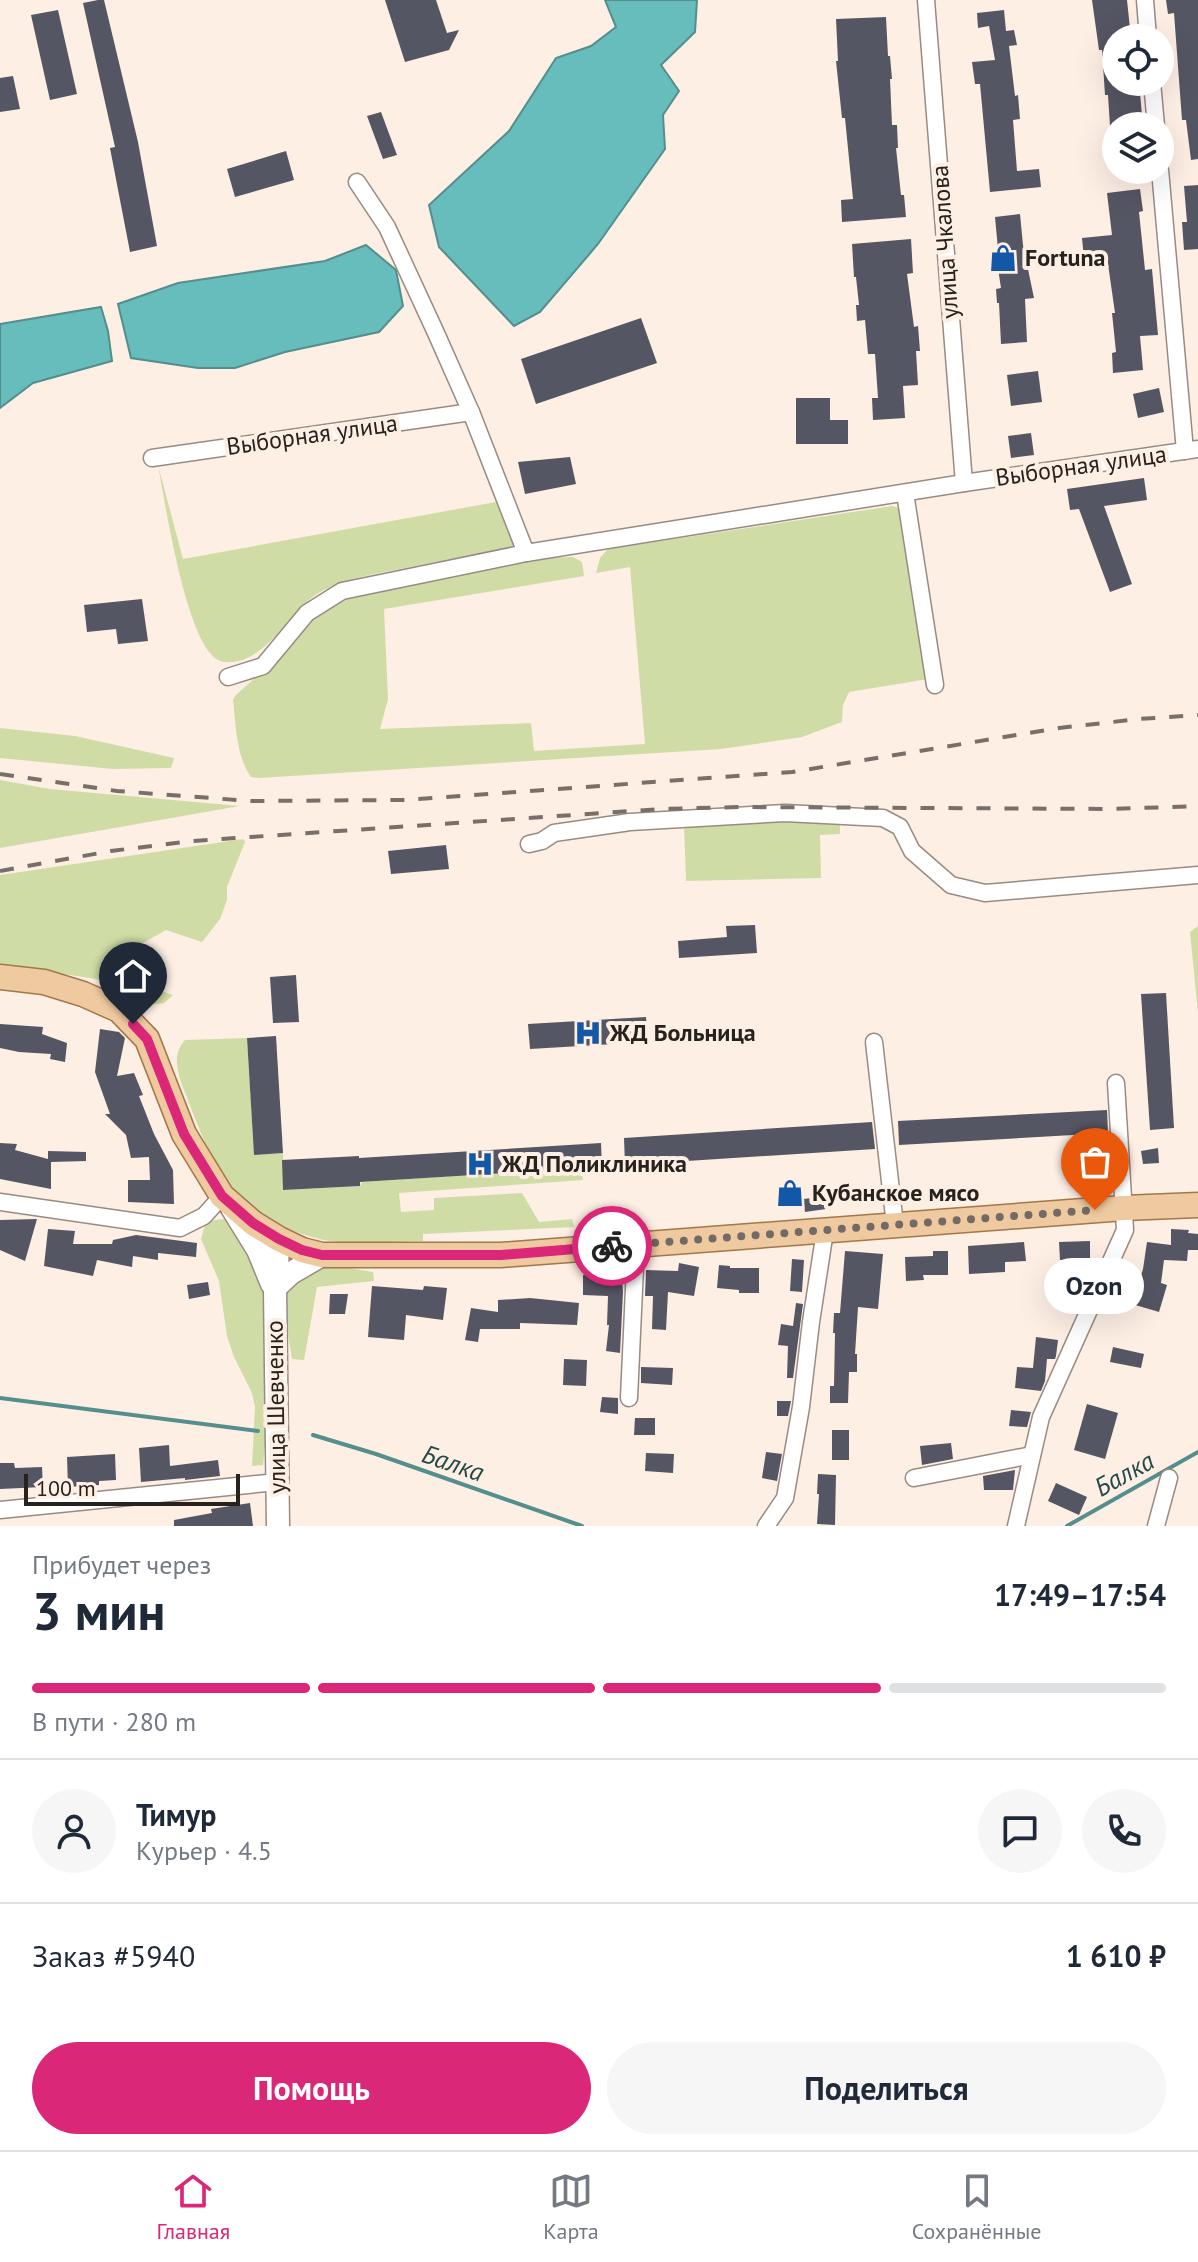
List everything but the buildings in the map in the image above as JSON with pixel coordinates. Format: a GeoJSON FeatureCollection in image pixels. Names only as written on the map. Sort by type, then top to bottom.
{"type":"FeatureCollection","features":[{"type":"Feature","properties":{"kind":"main road"},"geometry":{"type":"LineString","coordinates":[[0,977],[44,982],[119,1010],[147,1039],[184,1134],[225,1199],[253,1223],[279,1239],[322,1255],[501,1255],[1198,1205]]}},
{"type":"Feature","properties":{"kind":"main road","name":"улица Шевченко"},"geometry":{"type":"LineString","coordinates":[[225,1199],[253,1242],[275,1288]]}},
{"type":"Feature","properties":{"kind":"main road","name":"улица Шевченко"},"geometry":{"type":"LineString","coordinates":[[278,1526],[275,1288],[279,1239]]}},
{"type":"Feature","properties":{"kind":"main road","name":"улица Шевченко"},"geometry":{"type":"LineString","coordinates":[[275,1288],[291,1273],[322,1255]]}},
{"type":"Feature","properties":{"kind":"street","name":"улица Чкалова"},"geometry":{"type":"LineString","coordinates":[[926,0],[964,483]]}},
{"type":"Feature","properties":{"kind":"street"},"geometry":{"type":"LineString","coordinates":[[1145,0],[1147,24]]}},
{"type":"Feature","properties":{"kind":"street"},"geometry":{"type":"LineString","coordinates":[[357,182],[387,227],[471,412],[526,553]]}},
{"type":"Feature","properties":{"kind":"street"},"geometry":{"type":"LineString","coordinates":[[1162,184],[1191,450]]}},
{"type":"Feature","properties":{"kind":"street","name":"Выборная улица"},"geometry":{"type":"LineString","coordinates":[[152,458],[471,412]]}},
{"type":"Feature","properties":{"kind":"street","name":"Выборная улица"},"geometry":{"type":"LineString","coordinates":[[228,677],[263,666],[307,613],[342,591],[526,553],[1191,450]]}},
{"type":"Feature","properties":{"kind":"street"},"geometry":{"type":"LineString","coordinates":[[905,493],[935,685]]}},
{"type":"Feature","properties":{"kind":"street"},"geometry":{"type":"LineString","coordinates":[[529,844],[542,841],[554,833],[630,822],[785,813],[887,819],[900,827],[912,851],[948,882],[975,892],[1198,875]]}},
{"type":"Feature","properties":{"kind":"street"},"geometry":{"type":"LineString","coordinates":[[874,1042],[895,1225]]}},
{"type":"Feature","properties":{"kind":"street"},"geometry":{"type":"LineString","coordinates":[[1016,1526],[1041,1417],[1125,1230],[1116,1083]]}},
{"type":"Feature","properties":{"kind":"street"},"geometry":{"type":"LineString","coordinates":[[0,1202],[180,1228],[204,1216],[225,1199]]}},
{"type":"Feature","properties":{"kind":"street"},"geometry":{"type":"LineString","coordinates":[[766,1526],[785,1498],[825,1231]]}},
{"type":"Feature","properties":{"kind":"street"},"geometry":{"type":"LineString","coordinates":[[629,1398],[636,1245]]}},
{"type":"Feature","properties":{"kind":"street"},"geometry":{"type":"LineString","coordinates":[[914,1478],[1032,1455]]}},
{"type":"Feature","properties":{"kind":"street"},"geometry":{"type":"LineString","coordinates":[[1156,1526],[1169,1478]]}},
{"type":"Feature","properties":{"kind":"street"},"geometry":{"type":"LineString","coordinates":[[0,1510],[277,1482]]}},
{"type":"Feature","properties":{"kind":"green space"},"geometry":{"type":"Polygon","coordinates":[[[462,415],[466,416],[516,541],[514,547],[351,579],[313,597],[258,651],[232,662],[218,660],[196,628],[187,601],[158,465],[183,559],[496,502],[462,415]]]}},
{"type":"Feature","properties":{"kind":"green space"},"geometry":{"type":"Polygon","coordinates":[[[892,506],[899,508],[928,679],[849,692],[843,705],[842,722],[802,737],[721,749],[259,778],[251,777],[242,760],[236,730],[235,696],[334,598],[540,558],[573,557],[582,562],[584,576],[384,609],[388,699],[380,729],[531,723],[534,751],[645,744],[630,567],[596,573],[600,558],[608,549],[892,506]]]}},
{"type":"Feature","properties":{"kind":"green space"},"geometry":{"type":"Polygon","coordinates":[[[0,728],[75,736],[174,758],[171,768],[113,769],[0,758],[0,728]]]}},
{"type":"Feature","properties":{"kind":"green space"},"geometry":{"type":"Polygon","coordinates":[[[0,780],[50,789],[240,806],[0,848],[0,780]]]}},
{"type":"Feature","properties":{"kind":"green space"},"geometry":{"type":"Polygon","coordinates":[[[840,820],[840,834],[820,835],[821,878],[686,881],[684,824],[840,820]]]}},
{"type":"Feature","properties":{"kind":"green space"},"geometry":{"type":"Polygon","coordinates":[[[243,839],[245,842],[227,887],[227,900],[220,919],[202,942],[166,930],[136,947],[127,979],[173,995],[164,1003],[149,1005],[96,979],[0,964],[0,875],[243,839]]]}},
{"type":"Feature","properties":{"kind":"green space"},"geometry":{"type":"Polygon","coordinates":[[[1198,926],[1198,1013],[1190,932],[1198,926]]]}},
{"type":"Feature","properties":{"kind":"green space"},"geometry":{"type":"Polygon","coordinates":[[[247,1038],[254,1154],[283,1153],[284,1190],[581,1168],[583,1180],[399,1193],[401,1212],[434,1210],[434,1198],[522,1193],[539,1222],[572,1219],[574,1227],[423,1234],[423,1241],[348,1243],[307,1236],[278,1224],[240,1197],[217,1167],[178,1071],[177,1055],[185,1040],[247,1038]]]}},
{"type":"Feature","properties":{"kind":"green space"},"geometry":{"type":"Polygon","coordinates":[[[225,1219],[235,1229],[257,1269],[264,1298],[267,1424],[263,1465],[252,1466],[255,1407],[252,1393],[227,1336],[219,1281],[201,1239],[205,1225],[225,1219]]]}},
{"type":"Feature","properties":{"kind":"green space"},"geometry":{"type":"Polygon","coordinates":[[[325,1264],[373,1272],[374,1281],[317,1287],[304,1360],[292,1359],[285,1308],[288,1290],[300,1278],[325,1264]]]}},
{"type":"Feature","properties":{"kind":"water"},"geometry":{"type":"Polygon","coordinates":[[[605,0],[697,0],[695,32],[661,65],[679,91],[663,115],[665,149],[598,244],[540,312],[514,326],[439,247],[429,205],[509,131],[556,58],[591,46],[616,27],[605,0]]]}},
{"type":"Feature","properties":{"kind":"water"},"geometry":{"type":"Polygon","coordinates":[[[366,245],[396,270],[403,306],[379,332],[285,352],[235,368],[198,368],[131,358],[118,304],[178,283],[325,261],[366,245]]]}},
{"type":"Feature","properties":{"kind":"water"},"geometry":{"type":"Polygon","coordinates":[[[101,307],[112,361],[33,383],[0,408],[0,324],[101,307]]]}},
{"type":"Feature","properties":{"kind":"waterway","name":"Балка"},"geometry":{"type":"LineString","coordinates":[[0,1398],[258,1431]]}},
{"type":"Feature","properties":{"kind":"waterway","name":"Балка"},"geometry":{"type":"LineString","coordinates":[[313,1435],[582,1526]]}},
{"type":"Feature","properties":{"kind":"waterway","name":"Балка"},"geometry":{"type":"LineString","coordinates":[[1067,1526],[1198,1452]]}},
{"type":"Feature","properties":{"kind":"railway"},"geometry":{"type":"LineString","coordinates":[[0,774],[117,791],[251,801],[405,800],[792,772],[1059,728],[1198,715]]}},
{"type":"Feature","properties":{"kind":"railway"},"geometry":{"type":"LineString","coordinates":[[0,871],[111,851],[192,841],[661,809],[1112,809],[1198,806]]}},
{"type":"Feature","properties":{"kind":"way so far"},"geometry":{"type":"LineString","coordinates":[[612,1246],[1095,1210]]}},
{"type":"Feature","properties":{"kind":"place","name":"Fortuna"},"geometry":{"type":"Point","coordinates":[1003,258]}},
{"type":"Feature","properties":{"kind":"place","name":"ЖД Больница"},"geometry":{"type":"Point","coordinates":[588,1033]}},
{"type":"Feature","properties":{"kind":"place","name":"ЖД Поликлиника"},"geometry":{"type":"Point","coordinates":[480,1164]}},
{"type":"Feature","properties":{"kind":"place","name":"Кубанское мясо"},"geometry":{"type":"Point","coordinates":[790,1193]}},
{"type":"Feature","properties":{"kind":"place","name":"Ozon"},"geometry":{"type":"Point","coordinates":[1095,1210]}},
{"type":"Feature","properties":{"kind":"route"},"geometry":{"type":"LineString","coordinates":[[133,1024],[147,1039],[184,1134],[222,1196],[253,1223],[302,1250],[322,1255],[501,1255],[612,1246]]}}]}
